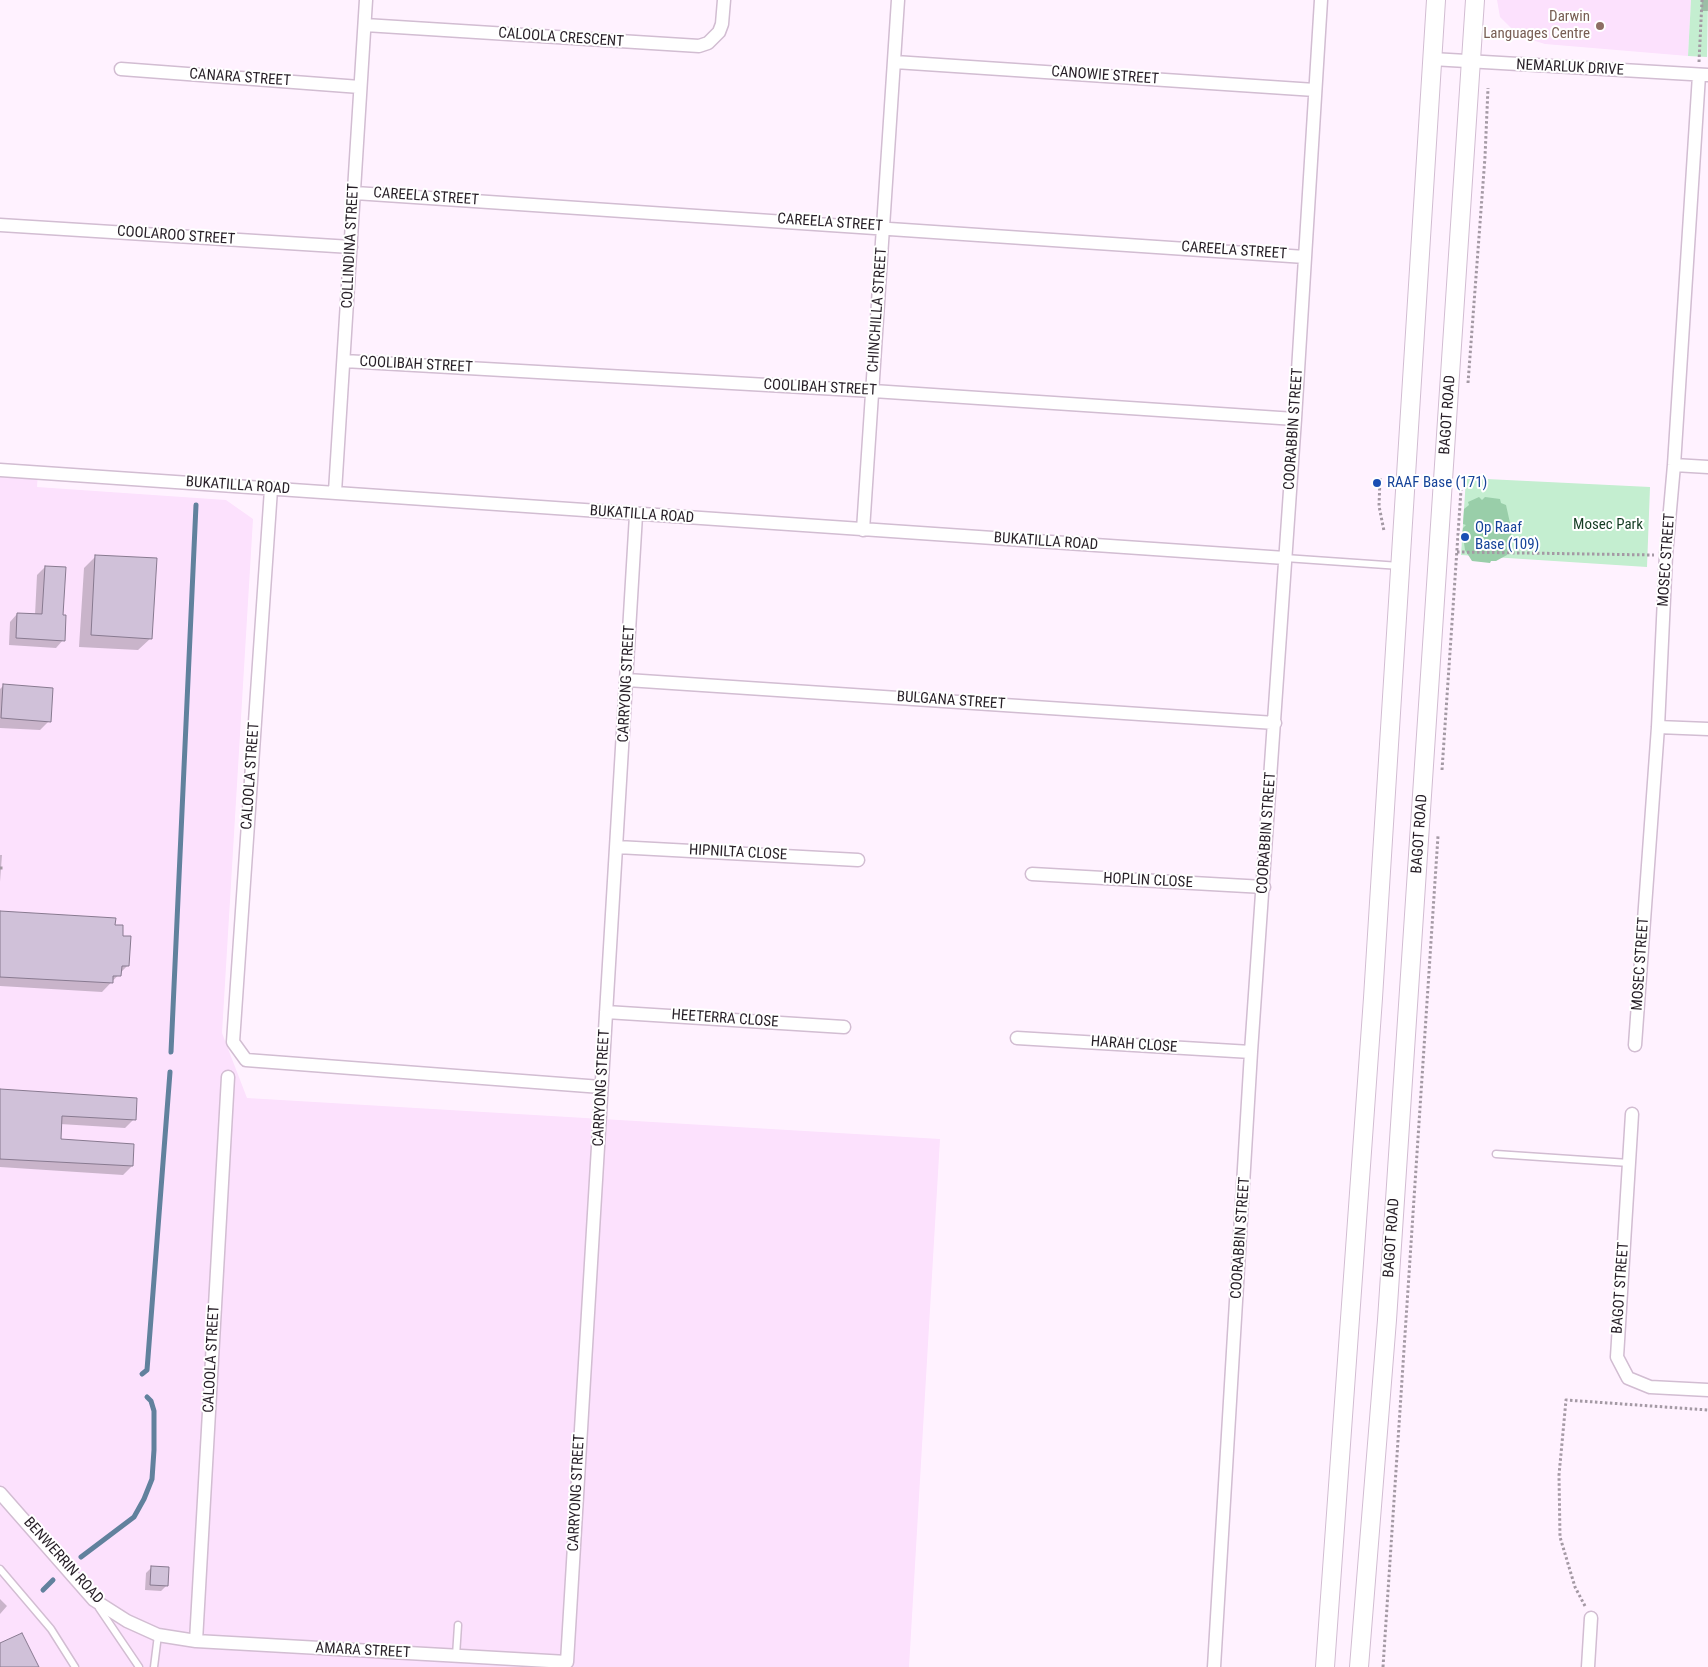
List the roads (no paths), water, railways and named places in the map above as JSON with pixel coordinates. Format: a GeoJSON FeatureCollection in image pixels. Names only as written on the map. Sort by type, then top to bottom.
{"type":"FeatureCollection","features":[{"type":"Feature","properties":{"kind":"main road"},"geometry":{"type":"LineString","coordinates":[[1325,1667],[1373,998],[1436,0]]}},
{"type":"Feature","properties":{"kind":"main road","name":"BAGOT ROAD"},"geometry":{"type":"LineString","coordinates":[[1360,1667],[1387,1320],[1474,0]]}},
{"type":"Feature","properties":{"kind":"street","name":"COLLINDINA STREET"},"geometry":{"type":"LineString","coordinates":[[335,492],[366,0]]}},
{"type":"Feature","properties":{"kind":"street","name":"CALOOLA CRESCENT"},"geometry":{"type":"LineString","coordinates":[[365,25],[699,46],[708,43],[719,32],[722,24],[724,0]]}},
{"type":"Feature","properties":{"kind":"street","name":"CHINCHILLA STREET"},"geometry":{"type":"LineString","coordinates":[[863,530],[898,0]]}},
{"type":"Feature","properties":{"kind":"street","name":"COORABBIN STREET"},"geometry":{"type":"LineString","coordinates":[[1214,1667],[1251,1052],[1275,723],[1321,0]]}},
{"type":"Feature","properties":{"kind":"street","name":"NEMARLUK DRIVE"},"geometry":{"type":"LineString","coordinates":[[1432,59],[1703,75]]}},
{"type":"Feature","properties":{"kind":"street","name":"CANOWIE STREET"},"geometry":{"type":"LineString","coordinates":[[895,62],[1315,90]]}},
{"type":"Feature","properties":{"kind":"street","name":"CANARA STREET"},"geometry":{"type":"LineString","coordinates":[[121,69],[360,87]]}},
{"type":"Feature","properties":{"kind":"street","name":"MOSEC STREET"},"geometry":{"type":"LineString","coordinates":[[1635,1045],[1658,727],[1666,555],[1703,75]]}},
{"type":"Feature","properties":{"kind":"street","name":"CAREELA STREET"},"geometry":{"type":"LineString","coordinates":[[354,192],[1305,257]]}},
{"type":"Feature","properties":{"kind":"street","name":"COOLAROO STREET"},"geometry":{"type":"LineString","coordinates":[[0,225],[351,247]]}},
{"type":"Feature","properties":{"kind":"street","name":"COOLIBAH STREET"},"geometry":{"type":"LineString","coordinates":[[344,361],[873,391],[1295,419]]}},
{"type":"Feature","properties":{"kind":"street"},"geometry":{"type":"LineString","coordinates":[[1674,466],[1708,467]]}},
{"type":"Feature","properties":{"kind":"street","name":"BUKATILLA ROAD"},"geometry":{"type":"LineString","coordinates":[[0,470],[1285,558]]}},
{"type":"Feature","properties":{"kind":"street","name":"CALOOLA STREET"},"geometry":{"type":"LineString","coordinates":[[271,489],[233,1042],[246,1060],[602,1087]]}},
{"type":"Feature","properties":{"kind":"street","name":"CARRYONG STREET"},"geometry":{"type":"LineString","coordinates":[[567,1665],[636,515]]}},
{"type":"Feature","properties":{"kind":"street","name":"BULGANA STREET"},"geometry":{"type":"LineString","coordinates":[[627,680],[1275,723]]}},
{"type":"Feature","properties":{"kind":"street"},"geometry":{"type":"LineString","coordinates":[[1658,727],[1708,729]]}},
{"type":"Feature","properties":{"kind":"street","name":"HIPNILTA CLOSE"},"geometry":{"type":"LineString","coordinates":[[617,847],[858,860]]}},
{"type":"Feature","properties":{"kind":"street","name":"HOPLIN CLOSE"},"geometry":{"type":"LineString","coordinates":[[1032,874],[1264,887]]}},
{"type":"Feature","properties":{"kind":"street","name":"HEETERRA CLOSE"},"geometry":{"type":"LineString","coordinates":[[606,1012],[844,1027]]}},
{"type":"Feature","properties":{"kind":"street","name":"HARAH CLOSE"},"geometry":{"type":"LineString","coordinates":[[1017,1038],[1251,1052]]}},
{"type":"Feature","properties":{"kind":"street","name":"CALOOLA STREET"},"geometry":{"type":"LineString","coordinates":[[196,1641],[228,1077]]}},
{"type":"Feature","properties":{"kind":"street","name":"BAGOT STREET"},"geometry":{"type":"LineString","coordinates":[[1632,1114],[1617,1357],[1628,1378],[1650,1387],[1708,1390]]}},
{"type":"Feature","properties":{"kind":"street","name":"BENWERRIN ROAD"},"geometry":{"type":"LineString","coordinates":[[0,1493],[94,1600],[127,1622],[158,1635]]}},
{"type":"Feature","properties":{"kind":"street"},"geometry":{"type":"LineString","coordinates":[[1588,1667],[1592,1618]]}},
{"type":"Feature","properties":{"kind":"street","name":"AMARA STREET"},"geometry":{"type":"LineString","coordinates":[[158,1635],[196,1641],[456,1656],[567,1665]]}},
{"type":"Feature","properties":{"kind":"lane"},"geometry":{"type":"LineString","coordinates":[[1285,558],[1401,566]]}},
{"type":"Feature","properties":{"kind":"lane"},"geometry":{"type":"LineString","coordinates":[[1496,1154],[1629,1163]]}},
{"type":"Feature","properties":{"kind":"lane"},"geometry":{"type":"LineString","coordinates":[[0,1569],[51,1629],[76,1667]]}},
{"type":"Feature","properties":{"kind":"lane"},"geometry":{"type":"LineString","coordinates":[[94,1600],[139,1667]]}},
{"type":"Feature","properties":{"kind":"lane"},"geometry":{"type":"LineString","coordinates":[[456,1656],[458,1626]]}},
{"type":"Feature","properties":{"kind":"lane"},"geometry":{"type":"LineString","coordinates":[[154,1667],[158,1635]]}},
{"type":"Feature","properties":{"kind":"waterway"},"geometry":{"type":"LineString","coordinates":[[171,1052],[196,505]]}},
{"type":"Feature","properties":{"kind":"waterway"},"geometry":{"type":"LineString","coordinates":[[142,1374],[147,1370],[170,1072]]}},
{"type":"Feature","properties":{"kind":"waterway"},"geometry":{"type":"LineString","coordinates":[[81,1557],[134,1517],[144,1499],[152,1479],[154,1450],[154,1411],[151,1401],[147,1397]]}},
{"type":"Feature","properties":{"kind":"waterway"},"geometry":{"type":"LineString","coordinates":[[43,1590],[53,1580]]}},
{"type":"Feature","properties":{"kind":"place","name":"Darwin Languages Centre"},"geometry":{"type":"Point","coordinates":[1600,26]}},
{"type":"Feature","properties":{"kind":"place","name":"RAAF Base (171)"},"geometry":{"type":"Point","coordinates":[1377,483]}},
{"type":"Feature","properties":{"kind":"place","name":"Op Raaf Base (109)"},"geometry":{"type":"Point","coordinates":[1465,537]}},
{"type":"Feature","properties":{"kind":"park label","name":"Mosec Park"},"geometry":{"type":"Point","coordinates":[1608,525]}}]}
